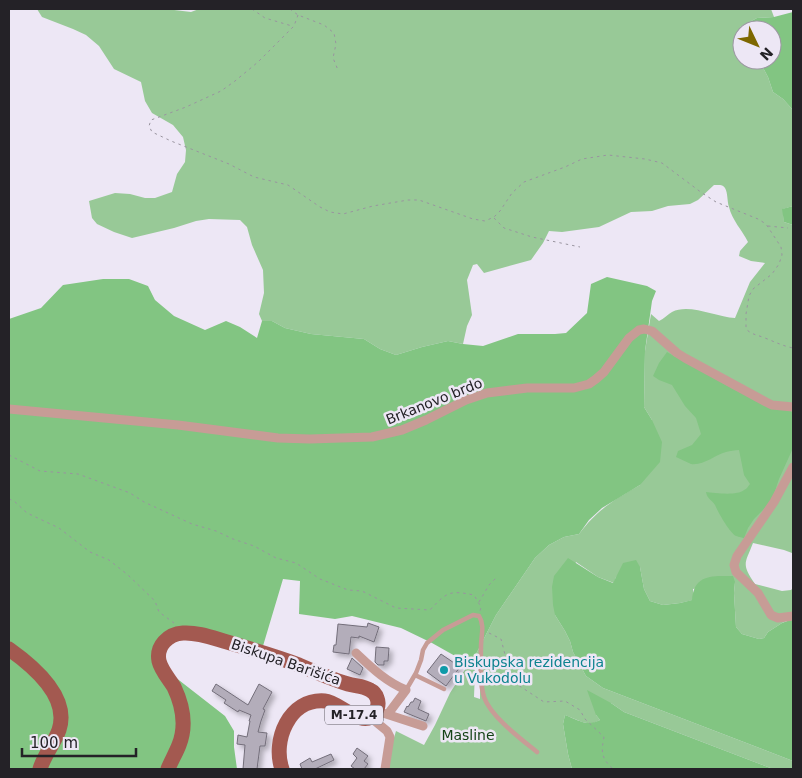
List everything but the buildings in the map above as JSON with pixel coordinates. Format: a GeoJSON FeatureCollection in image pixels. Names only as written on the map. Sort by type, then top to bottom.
{"type":"FeatureCollection","features":[{"type":"Feature","properties":{"kind":"main road","name":"Biskupa Barišića"},"geometry":{"type":"LineString","coordinates":[[182,633],[205,636],[246,647],[348,684],[370,690],[376,696],[378,700],[378,714],[366,718],[358,717],[328,701],[313,702],[295,711],[286,724],[282,735],[279,756],[282,769]]}},
{"type":"Feature","properties":{"kind":"main road"},"geometry":{"type":"LineString","coordinates":[[168,769],[182,738],[184,718],[178,695],[161,666],[159,655],[161,645],[169,637],[182,633]]}},
{"type":"Feature","properties":{"kind":"main road"},"geometry":{"type":"LineString","coordinates":[[9,649],[42,678],[52,690],[59,704],[61,712],[60,728],[40,769]]}},
{"type":"Feature","properties":{"kind":"street","name":"Brkanovo brdo"},"geometry":{"type":"LineString","coordinates":[[9,409],[278,438],[372,437],[402,430],[466,400],[487,393],[528,388],[574,388],[589,384],[604,372],[629,338],[639,330],[644,329],[652,331],[685,358],[766,402],[772,405],[793,406]]}},
{"type":"Feature","properties":{"kind":"street"},"geometry":{"type":"LineString","coordinates":[[793,467],[774,502],[737,556],[734,565],[736,572],[758,593],[772,614],[778,618],[793,616]]}},
{"type":"Feature","properties":{"kind":"street"},"geometry":{"type":"LineString","coordinates":[[356,653],[386,680],[406,690],[378,714]]}},
{"type":"Feature","properties":{"kind":"street"},"geometry":{"type":"LineString","coordinates":[[378,714],[423,726]]}},
{"type":"Feature","properties":{"kind":"street"},"geometry":{"type":"LineString","coordinates":[[378,714],[390,737],[385,769]]}},
{"type":"Feature","properties":{"kind":"lane"},"geometry":{"type":"LineString","coordinates":[[406,690],[415,675],[427,643],[442,630],[473,615],[479,616],[482,623],[482,685],[486,702],[502,721],[538,752]]}},
{"type":"Feature","properties":{"kind":"lane"},"geometry":{"type":"LineString","coordinates":[[415,675],[444,689]]}},
{"type":"Feature","properties":{"kind":"path"},"geometry":{"type":"LineString","coordinates":[[252,9],[265,18],[294,26]]}},
{"type":"Feature","properties":{"kind":"path"},"geometry":{"type":"LineString","coordinates":[[290,9],[324,25],[334,33],[336,44],[333,58],[338,70]]}},
{"type":"Feature","properties":{"kind":"path"},"geometry":{"type":"LineString","coordinates":[[298,14],[294,26],[258,62],[235,81],[220,91],[186,107],[151,120],[149,126],[152,132],[229,164],[254,177],[288,186],[320,207],[330,212],[343,214],[373,206],[419,200],[473,219],[485,221],[494,217],[512,193],[524,182],[582,159],[608,155],[662,163],[716,202],[758,219],[767,226],[781,247],[782,255],[779,264],[772,274],[753,289],[749,296],[746,329],[751,334],[779,345],[793,348]]}},
{"type":"Feature","properties":{"kind":"path"},"geometry":{"type":"LineString","coordinates":[[494,217],[504,228],[532,237],[580,247]]}},
{"type":"Feature","properties":{"kind":"path"},"geometry":{"type":"LineString","coordinates":[[767,226],[788,228]]}},
{"type":"Feature","properties":{"kind":"path"},"geometry":{"type":"LineString","coordinates":[[9,455],[40,471],[78,474],[130,493],[144,502],[192,524],[216,530],[233,539],[254,546],[276,558],[296,563],[320,579],[348,590],[362,591],[396,608],[430,610],[444,596],[458,592],[474,595],[481,607],[479,616]]}},
{"type":"Feature","properties":{"kind":"path"},"geometry":{"type":"LineString","coordinates":[[9,499],[27,513],[59,528],[90,552],[109,560],[122,570],[155,601],[159,612],[176,624],[182,633]]}},
{"type":"Feature","properties":{"kind":"path"},"geometry":{"type":"LineString","coordinates":[[478,603],[489,585],[497,578]]}},
{"type":"Feature","properties":{"kind":"path"},"geometry":{"type":"LineString","coordinates":[[482,630],[501,639],[510,674],[515,683],[544,702],[565,701],[580,710],[585,719],[604,736],[602,750],[605,762],[613,769]]}},
{"type":"Feature","properties":{"kind":"green space","name":"Masline"},"geometry":{"type":"Polygon","coordinates":[[[37,9],[166,9],[191,12],[199,9],[771,9],[774,17],[753,20],[732,20],[732,70],[764,70],[773,92],[793,110],[793,206],[783,209],[784,222],[793,225],[793,560],[792,553],[753,543],[746,560],[746,567],[755,584],[782,591],[793,588],[793,620],[782,623],[768,632],[764,638],[759,639],[742,634],[736,627],[735,582],[693,589],[693,600],[663,605],[650,601],[644,589],[640,567],[616,577],[614,583],[598,577],[576,562],[555,615],[565,631],[573,652],[586,676],[603,688],[793,761],[793,769],[773,769],[624,712],[611,703],[596,715],[600,720],[592,724],[565,715],[563,724],[572,769],[385,769],[396,731],[424,745],[450,693],[466,668],[475,670],[474,697],[480,699],[480,670],[476,654],[496,615],[535,558],[549,545],[564,537],[579,534],[607,506],[640,485],[652,420],[644,407],[645,351],[651,314],[659,321],[672,312],[686,309],[735,318],[750,282],[765,263],[751,261],[739,256],[740,251],[748,242],[730,212],[727,192],[724,187],[714,185],[698,200],[690,204],[668,206],[652,211],[631,212],[599,227],[562,232],[549,231],[531,260],[484,273],[477,264],[473,265],[467,280],[472,315],[467,326],[463,344],[448,341],[396,355],[380,349],[364,339],[311,334],[285,328],[272,321],[262,321],[259,314],[264,293],[263,270],[252,245],[247,227],[240,220],[209,219],[196,221],[132,238],[97,224],[92,218],[89,201],[115,193],[155,198],[172,192],[177,174],[185,162],[186,150],[183,137],[173,125],[152,113],[145,101],[141,82],[114,69],[99,46],[86,35],[42,17],[37,9]]]}},
{"type":"Feature","properties":{"kind":"green space"},"geometry":{"type":"Polygon","coordinates":[[[793,12],[793,110],[773,92],[764,70],[782,70],[782,20],[753,20],[793,12]]]}},
{"type":"Feature","properties":{"kind":"green space"},"geometry":{"type":"Polygon","coordinates":[[[793,206],[793,225],[784,222],[782,209],[793,206]]]}},
{"type":"Feature","properties":{"kind":"green space"},"geometry":{"type":"Polygon","coordinates":[[[607,277],[647,286],[656,291],[652,301],[645,351],[644,407],[662,442],[660,462],[640,485],[602,508],[589,520],[579,534],[564,537],[549,545],[535,558],[496,615],[476,654],[480,670],[401,628],[352,616],[335,619],[299,614],[300,581],[283,579],[260,656],[189,638],[165,644],[166,670],[225,716],[234,731],[237,769],[9,769],[9,319],[41,308],[63,285],[103,279],[129,279],[148,286],[155,300],[174,316],[205,330],[226,321],[257,338],[262,321],[272,321],[285,328],[311,334],[364,339],[380,349],[396,355],[448,341],[483,346],[518,334],[566,333],[587,313],[591,284],[607,277]]]}},
{"type":"Feature","properties":{"kind":"green space"},"geometry":{"type":"Polygon","coordinates":[[[667,352],[735,390],[793,412],[793,448],[773,497],[754,519],[744,538],[736,536],[730,530],[706,492],[736,493],[745,490],[750,484],[744,475],[739,450],[722,453],[704,462],[695,464],[676,457],[678,451],[692,445],[701,434],[696,418],[685,406],[672,385],[653,376],[667,352]]]}},
{"type":"Feature","properties":{"kind":"green space"},"geometry":{"type":"Polygon","coordinates":[[[568,558],[598,577],[613,583],[623,563],[636,560],[640,567],[644,589],[650,601],[663,605],[692,600],[696,585],[705,578],[733,576],[735,582],[736,627],[742,634],[759,639],[764,638],[768,632],[782,623],[793,620],[793,761],[603,688],[586,676],[573,652],[565,631],[555,615],[553,605],[552,587],[554,576],[568,558]]]}},
{"type":"Feature","properties":{"kind":"green space"},"geometry":{"type":"Polygon","coordinates":[[[587,690],[624,712],[773,769],[572,769],[563,724],[565,715],[587,723],[600,720],[596,715],[587,690]]]}},
{"type":"Feature","properties":{"kind":"place","name":"Biskupska rezidencija u Vukodolu"},"geometry":{"type":"Point","coordinates":[444,670]}}]}
